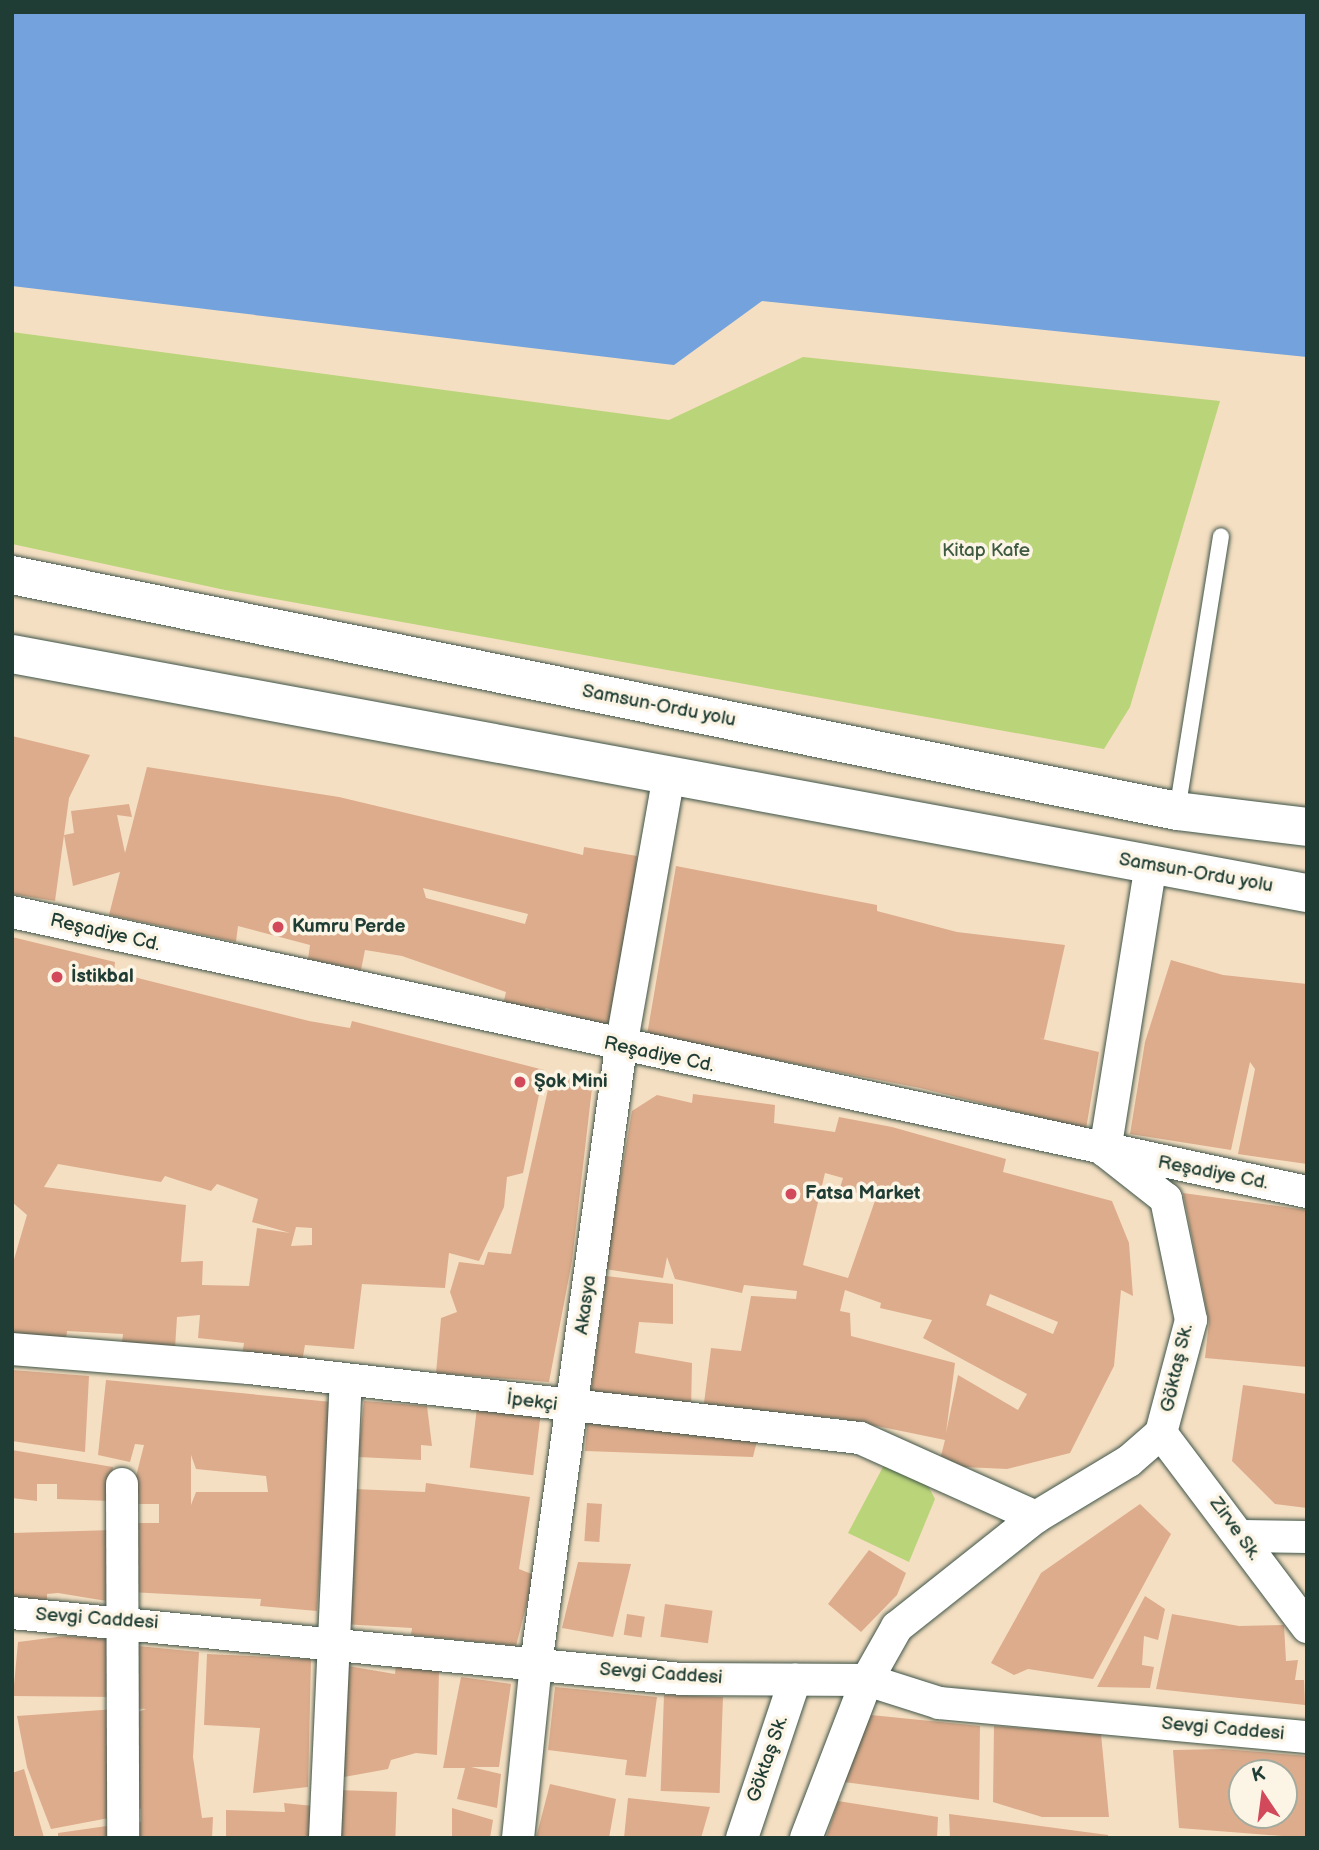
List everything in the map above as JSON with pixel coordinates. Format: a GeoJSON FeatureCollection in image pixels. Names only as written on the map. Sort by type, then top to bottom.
{"type":"FeatureCollection","features":[{"type":"Feature","properties":{"kind":"highway","name":"Samsun-Ordu yolu"},"geometry":{"type":"LineString","coordinates":[[12,575],[1177,811],[1307,827]]}},
{"type":"Feature","properties":{"kind":"highway","name":"Samsun-Ordu yolu"},"geometry":{"type":"LineString","coordinates":[[12,654],[1307,893]]}},
{"type":"Feature","properties":{"kind":"street","name":"Akasya"},"geometry":{"type":"LineString","coordinates":[[518,1838],[536,1664],[621,1047],[669,775]]}},
{"type":"Feature","properties":{"kind":"street"},"geometry":{"type":"LineString","coordinates":[[1105,1151],[1151,864]]}},
{"type":"Feature","properties":{"kind":"street","name":"Reşadiye Cd."},"geometry":{"type":"LineString","coordinates":[[12,912],[621,1047],[1307,1192]]}},
{"type":"Feature","properties":{"kind":"street","name":"Göktaş Sk."},"geometry":{"type":"LineString","coordinates":[[806,1838],[867,1680],[897,1627],[1036,1517],[1129,1461],[1161,1433],[1191,1320],[1166,1199],[1105,1151]]}},
{"type":"Feature","properties":{"kind":"street","name":"İpekçi"},"geometry":{"type":"LineString","coordinates":[[12,1349],[346,1380],[860,1438],[1036,1517]]}},
{"type":"Feature","properties":{"kind":"street"},"geometry":{"type":"LineString","coordinates":[[325,1838],[331,1642],[346,1380]]}},
{"type":"Feature","properties":{"kind":"street","name":"Zirve Sk."},"geometry":{"type":"LineString","coordinates":[[1161,1433],[1243,1536],[1307,1627]]}},
{"type":"Feature","properties":{"kind":"street"},"geometry":{"type":"LineString","coordinates":[[122,1484],[122,1838]]}},
{"type":"Feature","properties":{"kind":"street"},"geometry":{"type":"LineString","coordinates":[[1243,1536],[1307,1537]]}},
{"type":"Feature","properties":{"kind":"street","name":"Sevgi Caddesi"},"geometry":{"type":"LineString","coordinates":[[12,1613],[122,1619],[682,1679],[867,1680],[939,1703],[1307,1737]]}},
{"type":"Feature","properties":{"kind":"street","name":"Göktaş Sk."},"geometry":{"type":"LineString","coordinates":[[742,1838],[795,1680]]}},
{"type":"Feature","properties":{"kind":"lane"},"geometry":{"type":"LineString","coordinates":[[1177,811],[1221,537]]}},
{"type":"Feature","properties":{"kind":"green space","name":"Kitap Kafe"},"geometry":{"type":"Polygon","coordinates":[[[12,332],[669,420],[803,357],[1220,401],[1130,707],[1104,749],[225,590],[12,544],[12,332]]]}},
{"type":"Feature","properties":{"kind":"green space"},"geometry":{"type":"Polygon","coordinates":[[[884,1465],[926,1482],[935,1499],[909,1562],[848,1533],[884,1465]]]}},
{"type":"Feature","properties":{"kind":"water"},"geometry":{"type":"Polygon","coordinates":[[[12,12],[1307,12],[1307,357],[762,301],[674,365],[12,286],[12,12]]]}},
{"type":"Feature","properties":{"kind":"building"},"geometry":{"type":"Polygon","coordinates":[[[12,736],[90,755],[69,798],[55,901],[12,894],[12,736]]]}},
{"type":"Feature","properties":{"kind":"building"},"geometry":{"type":"Polygon","coordinates":[[[147,767],[339,797],[583,855],[584,847],[637,856],[619,1020],[605,1027],[546,1008],[542,1013],[503,1005],[506,992],[402,956],[365,950],[361,970],[308,959],[310,945],[238,926],[236,942],[109,915],[120,872],[73,886],[64,835],[74,833],[71,811],[129,804],[132,817],[117,815],[125,853],[147,767]],[[423,888],[426,898],[525,924],[528,914],[423,888]]]}},
{"type":"Feature","properties":{"kind":"building"},"geometry":{"type":"Polygon","coordinates":[[[676,866],[877,905],[877,911],[957,932],[1065,945],[1044,1039],[1038,1038],[1099,1052],[1086,1129],[920,1088],[647,1035],[676,866]]]}},
{"type":"Feature","properties":{"kind":"building"},"geometry":{"type":"Polygon","coordinates":[[[12,937],[115,962],[114,972],[309,1021],[350,1028],[352,1021],[544,1070],[523,1173],[507,1177],[504,1207],[479,1261],[449,1253],[445,1288],[362,1284],[354,1349],[305,1345],[302,1362],[242,1355],[244,1343],[198,1338],[200,1315],[177,1317],[175,1348],[122,1343],[123,1334],[67,1331],[65,1348],[12,1341],[12,1266],[27,1215],[12,1202],[12,937]],[[58,1164],[44,1187],[186,1205],[181,1262],[203,1261],[202,1285],[249,1286],[257,1228],[290,1233],[252,1222],[258,1199],[217,1184],[211,1191],[165,1176],[161,1182],[58,1164]],[[296,1227],[291,1246],[312,1245],[312,1228],[296,1227]]]}},
{"type":"Feature","properties":{"kind":"building"},"geometry":{"type":"Polygon","coordinates":[[[1171,960],[1223,975],[1307,984],[1307,1164],[1238,1154],[1255,1069],[1250,1062],[1231,1150],[1130,1134],[1145,1042],[1171,960]]]}},
{"type":"Feature","properties":{"kind":"building"},"geometry":{"type":"Polygon","coordinates":[[[563,1078],[585,1079],[592,1088],[572,1261],[549,1382],[436,1373],[441,1318],[457,1312],[450,1292],[459,1262],[484,1265],[488,1252],[511,1254],[549,1085],[563,1078]]]}},
{"type":"Feature","properties":{"kind":"building"},"geometry":{"type":"Polygon","coordinates":[[[693,1094],[775,1105],[774,1123],[835,1132],[839,1117],[892,1127],[1006,1159],[1003,1172],[1112,1201],[1129,1243],[1133,1296],[1121,1290],[1114,1366],[1070,1453],[1007,1469],[964,1467],[941,1456],[945,1440],[838,1418],[703,1411],[711,1348],[741,1351],[751,1296],[796,1299],[797,1291],[744,1285],[742,1293],[675,1279],[667,1257],[663,1278],[605,1269],[632,1111],[657,1095],[692,1103],[693,1094]],[[825,1173],[803,1265],[848,1278],[877,1195],[839,1191],[843,1178],[825,1173]],[[845,1290],[840,1311],[850,1313],[851,1336],[955,1363],[946,1433],[958,1375],[1018,1410],[1027,1394],[923,1338],[932,1320],[880,1308],[881,1303],[845,1290]],[[990,1294],[986,1305],[1053,1334],[1058,1322],[990,1294]]]}},
{"type":"Feature","properties":{"kind":"building"},"geometry":{"type":"Polygon","coordinates":[[[1183,1193],[1307,1210],[1307,1367],[1205,1358],[1209,1322],[1183,1193]]]}},
{"type":"Feature","properties":{"kind":"building"},"geometry":{"type":"Polygon","coordinates":[[[606,1276],[673,1284],[673,1324],[639,1322],[635,1353],[692,1363],[691,1410],[590,1399],[606,1276]]]}},
{"type":"Feature","properties":{"kind":"building"},"geometry":{"type":"Polygon","coordinates":[[[12,1370],[89,1376],[85,1452],[12,1441],[12,1370]]]}},
{"type":"Feature","properties":{"kind":"building"},"geometry":{"type":"Polygon","coordinates":[[[106,1380],[332,1402],[317,1611],[260,1606],[261,1599],[130,1592],[129,1523],[159,1523],[159,1504],[129,1504],[144,1445],[135,1444],[130,1462],[98,1455],[106,1380]],[[191,1455],[191,1505],[196,1492],[268,1492],[266,1476],[196,1469],[191,1455]]]}},
{"type":"Feature","properties":{"kind":"building"},"geometry":{"type":"Polygon","coordinates":[[[1243,1385],[1307,1394],[1307,1508],[1275,1504],[1232,1461],[1243,1385]]]}},
{"type":"Feature","properties":{"kind":"building"},"geometry":{"type":"Polygon","coordinates":[[[364,1401],[427,1406],[432,1446],[421,1445],[421,1460],[358,1457],[364,1401]]]}},
{"type":"Feature","properties":{"kind":"building"},"geometry":{"type":"Polygon","coordinates":[[[477,1408],[541,1416],[533,1475],[470,1468],[477,1408]]]}},
{"type":"Feature","properties":{"kind":"building"},"geometry":{"type":"Polygon","coordinates":[[[588,1417],[759,1433],[753,1457],[585,1451],[588,1417]]]}},
{"type":"Feature","properties":{"kind":"building"},"geometry":{"type":"Polygon","coordinates":[[[12,1450],[113,1467],[110,1501],[57,1499],[57,1484],[37,1484],[37,1501],[12,1498],[12,1450]]]}},
{"type":"Feature","properties":{"kind":"building"},"geometry":{"type":"Polygon","coordinates":[[[426,1483],[530,1497],[519,1569],[534,1575],[516,1646],[411,1635],[412,1628],[342,1624],[354,1489],[425,1492],[426,1483]]]}},
{"type":"Feature","properties":{"kind":"building"},"geometry":{"type":"Polygon","coordinates":[[[587,1503],[602,1504],[599,1542],[584,1541],[587,1503]]]}},
{"type":"Feature","properties":{"kind":"building"},"geometry":{"type":"Polygon","coordinates":[[[1140,1504],[1171,1534],[1093,1679],[1028,1669],[1014,1675],[991,1663],[1041,1573],[1140,1504]]]}},
{"type":"Feature","properties":{"kind":"building"},"geometry":{"type":"Polygon","coordinates":[[[114,1530],[113,1602],[58,1593],[47,1594],[47,1600],[12,1598],[12,1533],[114,1530]]]}},
{"type":"Feature","properties":{"kind":"building"},"geometry":{"type":"Polygon","coordinates":[[[869,1550],[906,1573],[897,1595],[861,1632],[828,1604],[869,1550]]]}},
{"type":"Feature","properties":{"kind":"building"},"geometry":{"type":"Polygon","coordinates":[[[578,1562],[631,1564],[613,1637],[562,1628],[578,1562]]]}},
{"type":"Feature","properties":{"kind":"building"},"geometry":{"type":"Polygon","coordinates":[[[1145,1596],[1165,1609],[1158,1640],[1144,1636],[1142,1665],[1154,1667],[1150,1688],[1097,1687],[1145,1596]]]}},
{"type":"Feature","properties":{"kind":"building"},"geometry":{"type":"Polygon","coordinates":[[[665,1604],[713,1611],[708,1643],[660,1637],[665,1604]]]}},
{"type":"Feature","properties":{"kind":"building"},"geometry":{"type":"Polygon","coordinates":[[[627,1614],[645,1617],[641,1638],[624,1635],[627,1614]]]}},
{"type":"Feature","properties":{"kind":"building"},"geometry":{"type":"Polygon","coordinates":[[[1172,1614],[1239,1626],[1284,1625],[1286,1661],[1298,1660],[1295,1680],[1304,1680],[1305,1705],[1156,1689],[1172,1614]]]}},
{"type":"Feature","properties":{"kind":"building"},"geometry":{"type":"Polygon","coordinates":[[[65,1636],[111,1639],[113,1697],[13,1696],[18,1642],[65,1636]]]}},
{"type":"Feature","properties":{"kind":"building"},"geometry":{"type":"Polygon","coordinates":[[[128,1645],[199,1652],[193,1757],[202,1818],[213,1817],[212,1838],[129,1838],[129,1823],[141,1822],[141,1809],[129,1804],[128,1716],[146,1709],[131,1708],[128,1645]]]}},
{"type":"Feature","properties":{"kind":"building"},"geometry":{"type":"Polygon","coordinates":[[[207,1654],[311,1659],[308,1787],[253,1793],[260,1728],[204,1725],[207,1654]]]}},
{"type":"Feature","properties":{"kind":"building"},"geometry":{"type":"Polygon","coordinates":[[[336,1664],[395,1674],[396,1664],[439,1671],[437,1755],[416,1753],[391,1760],[388,1769],[333,1779],[336,1664]]]}},
{"type":"Feature","properties":{"kind":"building"},"geometry":{"type":"Polygon","coordinates":[[[461,1677],[511,1684],[499,1767],[471,1767],[501,1774],[497,1808],[457,1799],[465,1768],[443,1768],[461,1677]]]}},
{"type":"Feature","properties":{"kind":"building"},"geometry":{"type":"Polygon","coordinates":[[[555,1687],[657,1697],[646,1777],[625,1775],[627,1760],[548,1750],[555,1687]]]}},
{"type":"Feature","properties":{"kind":"building"},"geometry":{"type":"Polygon","coordinates":[[[664,1695],[723,1697],[720,1793],[661,1791],[664,1695]]]}},
{"type":"Feature","properties":{"kind":"building"},"geometry":{"type":"Polygon","coordinates":[[[116,1709],[114,1817],[51,1829],[27,1767],[17,1716],[116,1709]]]}},
{"type":"Feature","properties":{"kind":"building"},"geometry":{"type":"Polygon","coordinates":[[[871,1715],[980,1726],[979,1800],[844,1782],[871,1715]]]}},
{"type":"Feature","properties":{"kind":"building"},"geometry":{"type":"Polygon","coordinates":[[[994,1726],[1101,1734],[1109,1817],[1042,1817],[993,1802],[994,1726]]]}},
{"type":"Feature","properties":{"kind":"building"},"geometry":{"type":"Polygon","coordinates":[[[1223,1749],[1307,1756],[1307,1838],[1179,1828],[1173,1750],[1223,1749]]]}},
{"type":"Feature","properties":{"kind":"building"},"geometry":{"type":"Polygon","coordinates":[[[24,1769],[44,1838],[12,1838],[12,1773],[24,1769]]]}},
{"type":"Feature","properties":{"kind":"building"},"geometry":{"type":"Polygon","coordinates":[[[550,1784],[616,1799],[609,1838],[536,1838],[550,1784]]]}},
{"type":"Feature","properties":{"kind":"building"},"geometry":{"type":"Polygon","coordinates":[[[337,1790],[397,1792],[395,1838],[335,1838],[337,1790]]]}},
{"type":"Feature","properties":{"kind":"building"},"geometry":{"type":"Polygon","coordinates":[[[628,1798],[710,1807],[701,1838],[624,1838],[628,1798]]]}},
{"type":"Feature","properties":{"kind":"building"},"geometry":{"type":"Polygon","coordinates":[[[838,1801],[938,1817],[937,1838],[826,1838],[838,1801]]]}},
{"type":"Feature","properties":{"kind":"building"},"geometry":{"type":"Polygon","coordinates":[[[284,1803],[313,1806],[310,1838],[226,1838],[226,1810],[285,1812],[284,1803]]]}},
{"type":"Feature","properties":{"kind":"building"},"geometry":{"type":"Polygon","coordinates":[[[452,1808],[493,1820],[490,1838],[452,1838],[452,1808]]]}},
{"type":"Feature","properties":{"kind":"building"},"geometry":{"type":"Polygon","coordinates":[[[949,1814],[1108,1835],[1108,1838],[950,1838],[949,1814]]]}},
{"type":"Feature","properties":{"kind":"building"},"geometry":{"type":"Polygon","coordinates":[[[114,1825],[115,1838],[58,1838],[58,1833],[114,1825]]]}},
{"type":"Feature","properties":{"kind":"place","name":"Kumru Perde"},"geometry":{"type":"Point","coordinates":[278,927]}},
{"type":"Feature","properties":{"kind":"place","name":"İstikbal"},"geometry":{"type":"Point","coordinates":[57,977]}},
{"type":"Feature","properties":{"kind":"place","name":"Şok Mini"},"geometry":{"type":"Point","coordinates":[520,1082]}},
{"type":"Feature","properties":{"kind":"place","name":"Fatsa Market"},"geometry":{"type":"Point","coordinates":[791,1194]}}]}
